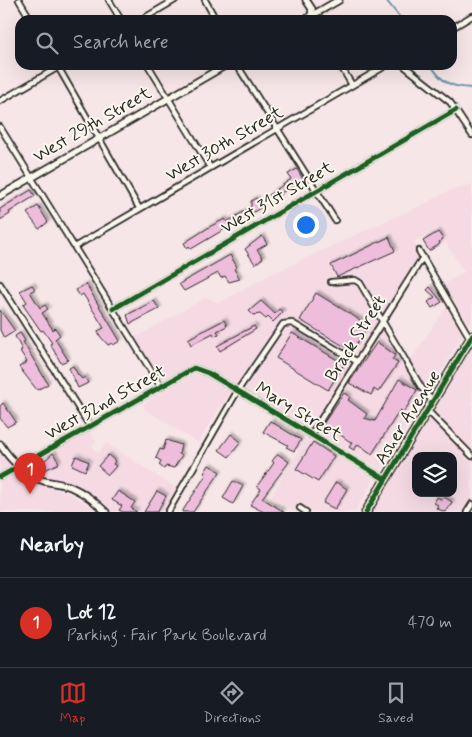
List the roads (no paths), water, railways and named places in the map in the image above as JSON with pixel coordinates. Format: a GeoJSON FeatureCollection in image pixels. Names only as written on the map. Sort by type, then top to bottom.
{"type":"FeatureCollection","features":[{"type":"Feature","properties":{"kind":"main road","name":"Asher Avenue"},"geometry":{"type":"LineString","coordinates":[[366,512],[471,337]]}},
{"type":"Feature","properties":{"kind":"street"},"geometry":{"type":"LineString","coordinates":[[20,0],[28,15]]}},
{"type":"Feature","properties":{"kind":"street"},"geometry":{"type":"LineString","coordinates":[[109,0],[118,15]]}},
{"type":"Feature","properties":{"kind":"street"},"geometry":{"type":"LineString","coordinates":[[150,15],[175,0]]}},
{"type":"Feature","properties":{"kind":"street"},"geometry":{"type":"LineString","coordinates":[[205,0],[213,15]]}},
{"type":"Feature","properties":{"kind":"street"},"geometry":{"type":"LineString","coordinates":[[306,0],[312,10],[312,15]]}},
{"type":"Feature","properties":{"kind":"street"},"geometry":{"type":"LineString","coordinates":[[316,15],[339,0]]}},
{"type":"Feature","properties":{"kind":"street"},"geometry":{"type":"LineString","coordinates":[[457,25],[472,16]]}},
{"type":"Feature","properties":{"kind":"street"},"geometry":{"type":"LineString","coordinates":[[0,100],[52,70]]}},
{"type":"Feature","properties":{"kind":"street"},"geometry":{"type":"LineString","coordinates":[[61,70],[97,139],[139,208]]}},
{"type":"Feature","properties":{"kind":"street"},"geometry":{"type":"LineString","coordinates":[[151,70],[210,167]]}},
{"type":"Feature","properties":{"kind":"street","name":"West 29th Street"},"geometry":{"type":"LineString","coordinates":[[0,196],[31,176],[217,70]]}},
{"type":"Feature","properties":{"kind":"street"},"geometry":{"type":"LineString","coordinates":[[240,70],[335,220]]}},
{"type":"Feature","properties":{"kind":"street"},"geometry":{"type":"LineString","coordinates":[[343,70],[352,85]]}},
{"type":"Feature","properties":{"kind":"street","name":"West 30th Street"},"geometry":{"type":"LineString","coordinates":[[76,246],[378,70]]}},
{"type":"Feature","properties":{"kind":"street"},"geometry":{"type":"LineString","coordinates":[[410,70],[456,110],[472,135]]}},
{"type":"Feature","properties":{"kind":"street","name":"West 31st Street"},"geometry":{"type":"LineString","coordinates":[[113,309],[456,110]]}},
{"type":"Feature","properties":{"kind":"street"},"geometry":{"type":"LineString","coordinates":[[0,126],[76,246],[160,387]]}},
{"type":"Feature","properties":{"kind":"street"},"geometry":{"type":"LineString","coordinates":[[419,251],[471,337]]}},
{"type":"Feature","properties":{"kind":"street","name":"Brack Street"},"geometry":{"type":"LineString","coordinates":[[311,436],[382,319],[423,257]]}},
{"type":"Feature","properties":{"kind":"street"},"geometry":{"type":"LineString","coordinates":[[330,282],[358,280],[421,387],[432,401]]}},
{"type":"Feature","properties":{"kind":"street"},"geometry":{"type":"LineString","coordinates":[[0,284],[89,426]]}},
{"type":"Feature","properties":{"kind":"street"},"geometry":{"type":"LineString","coordinates":[[168,512],[238,390],[275,333],[286,322],[292,322],[356,361]]}},
{"type":"Feature","properties":{"kind":"street","name":"West 32nd Street"},"geometry":{"type":"LineString","coordinates":[[0,476],[194,368],[198,369]]}},
{"type":"Feature","properties":{"kind":"street","name":"Mary Street"},"geometry":{"type":"LineString","coordinates":[[198,369],[238,390],[311,436],[385,479]]}},
{"type":"Feature","properties":{"kind":"street"},"geometry":{"type":"LineString","coordinates":[[427,410],[472,456]]}},
{"type":"Feature","properties":{"kind":"street"},"geometry":{"type":"LineString","coordinates":[[0,444],[18,466],[44,480],[70,487],[91,498],[106,512]]}},
{"type":"Feature","properties":{"kind":"street"},"geometry":{"type":"LineString","coordinates":[[467,512],[472,504]]}},
{"type":"Feature","properties":{"kind":"street"},"geometry":{"type":"LineString","coordinates":[[300,508],[306,512]]}},
{"type":"Feature","properties":{"kind":"waterway"},"geometry":{"type":"LineString","coordinates":[[386,0],[398,15]]}},
{"type":"Feature","properties":{"kind":"waterway"},"geometry":{"type":"LineString","coordinates":[[435,70],[448,83],[458,87],[472,88]]}},
{"type":"Feature","properties":{"kind":"place","name":"Lot 12"},"geometry":{"type":"Point","coordinates":[30,494]}}]}
